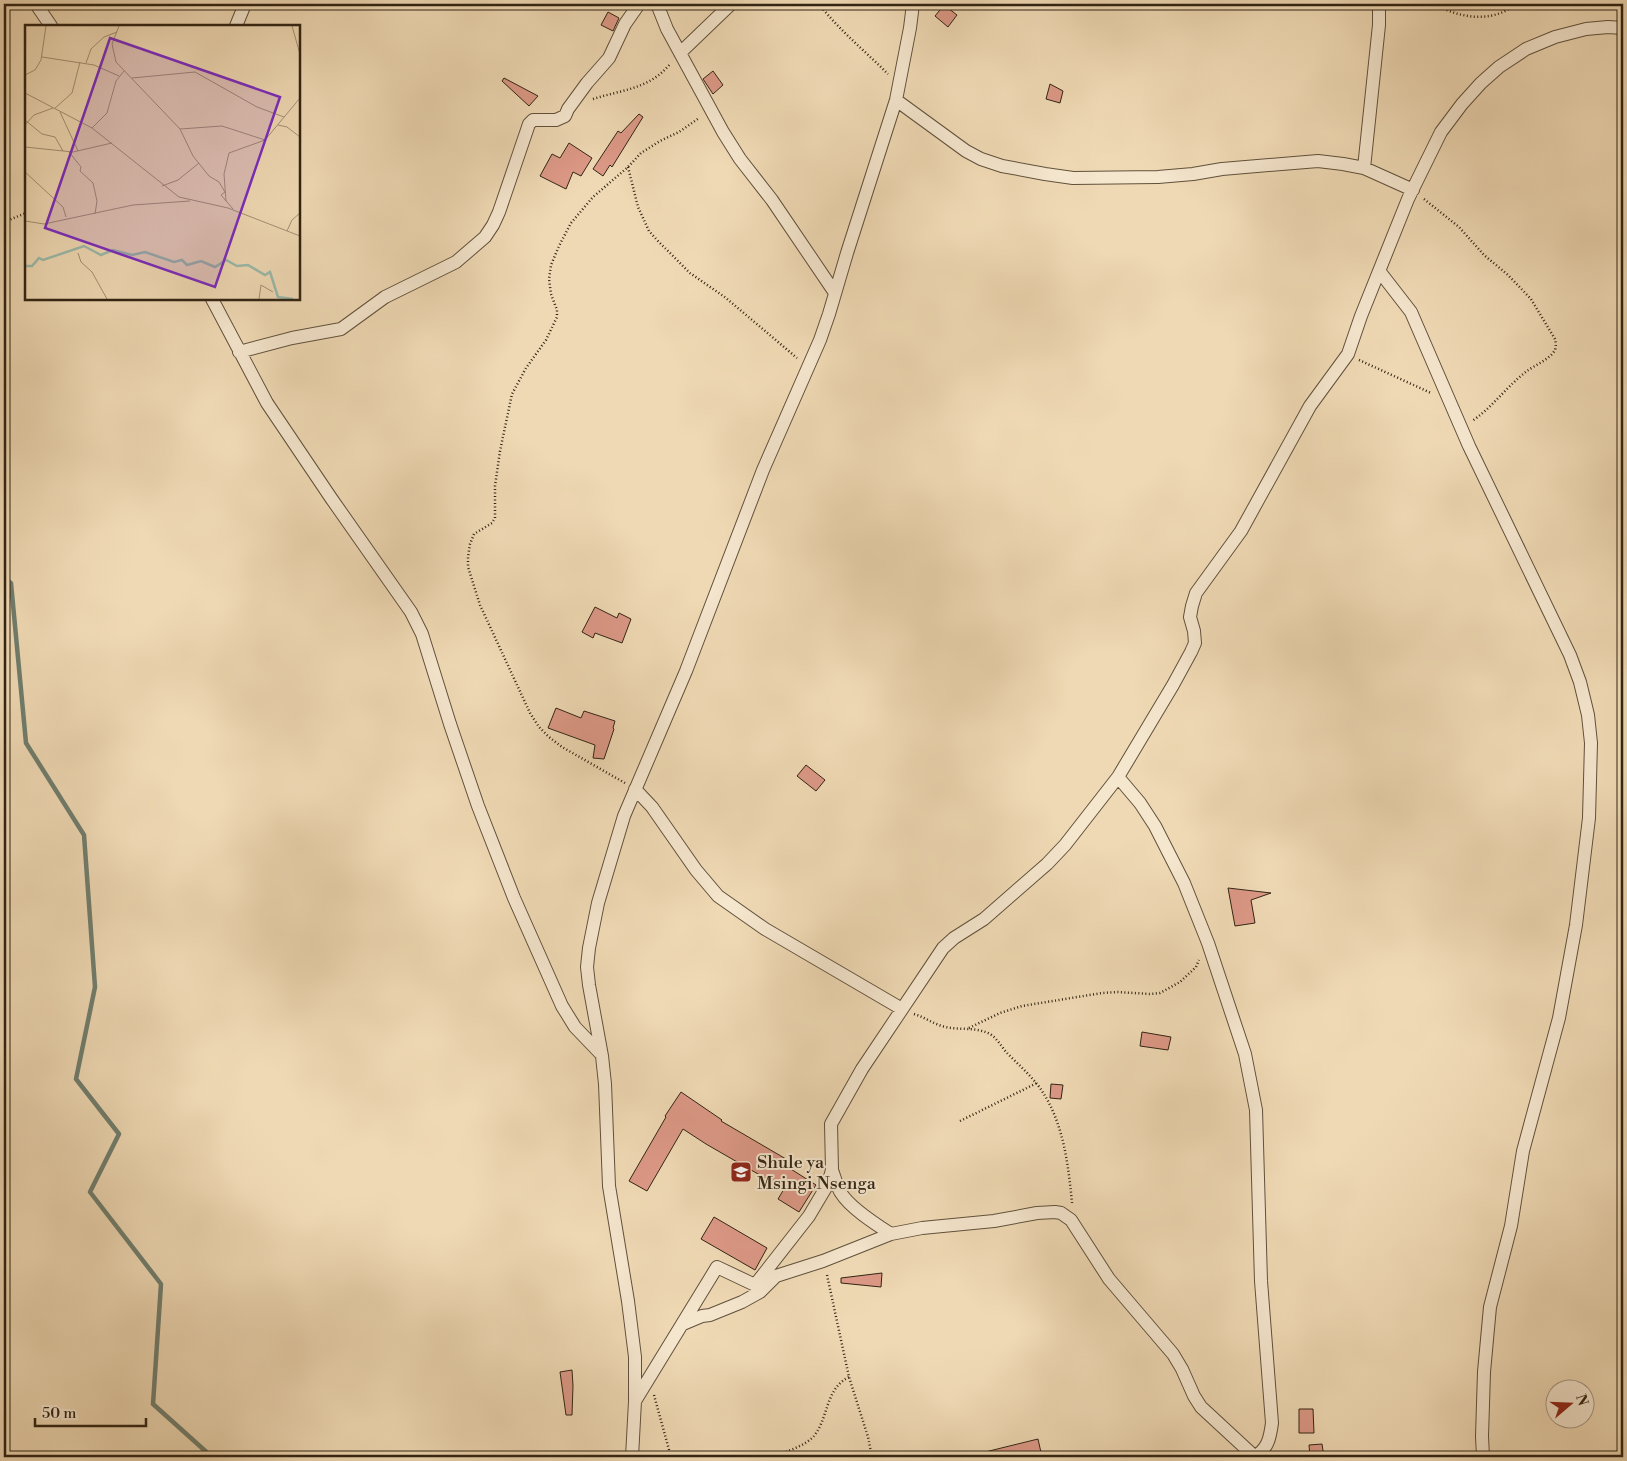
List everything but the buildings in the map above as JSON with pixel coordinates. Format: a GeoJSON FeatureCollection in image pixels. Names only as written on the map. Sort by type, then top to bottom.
{"type":"FeatureCollection","features":[{"type":"Feature","properties":{"kind":"street"},"geometry":{"type":"LineString","coordinates":[[36,4],[50,25]]}},
{"type":"Feature","properties":{"kind":"street"},"geometry":{"type":"LineString","coordinates":[[236,25],[244,4]]}},
{"type":"Feature","properties":{"kind":"street"},"geometry":{"type":"LineString","coordinates":[[239,352],[292,338],[341,329],[385,297],[456,262],[475,247],[485,237],[499,212],[529,124],[533,120],[556,120],[565,116],[587,83],[609,58],[625,24],[639,4]]}},
{"type":"Feature","properties":{"kind":"street"},"geometry":{"type":"LineString","coordinates":[[656,4],[723,132],[835,293]]}},
{"type":"Feature","properties":{"kind":"street"},"geometry":{"type":"LineString","coordinates":[[680,53],[731,4]]}},
{"type":"Feature","properties":{"kind":"street"},"geometry":{"type":"LineString","coordinates":[[632,1457],[635,1357],[609,1186],[605,1084],[587,967],[598,903],[624,816],[686,671],[763,470],[820,340],[896,100],[913,4]]}},
{"type":"Feature","properties":{"kind":"street"},"geometry":{"type":"LineString","coordinates":[[1364,168],[1379,4]]}},
{"type":"Feature","properties":{"kind":"street"},"geometry":{"type":"LineString","coordinates":[[635,1401],[717,1267],[755,1285],[809,1216],[828,1184],[832,1170],[831,1124],[862,1069],[902,1010],[930,964],[954,938],[984,919],[1047,864],[1065,845],[1118,777],[1173,685],[1195,643],[1190,617],[1196,593],[1241,531],[1310,406],[1348,354],[1361,316],[1413,190],[1441,132],[1481,83],[1498,67],[1526,49],[1555,37],[1586,29],[1623,28]]}},
{"type":"Feature","properties":{"kind":"street"},"geometry":{"type":"LineString","coordinates":[[896,100],[966,151],[981,159],[1002,166],[1045,174],[1073,178],[1158,177],[1318,161],[1364,168],[1413,190]]}},
{"type":"Feature","properties":{"kind":"street"},"geometry":{"type":"LineString","coordinates":[[1380,272],[1411,312],[1474,455],[1570,655],[1580,682],[1588,715],[1591,744],[1588,835],[1576,925],[1559,1018],[1522,1151],[1512,1226],[1490,1307],[1484,1372],[1483,1457]]}},
{"type":"Feature","properties":{"kind":"street"},"geometry":{"type":"LineString","coordinates":[[213,300],[267,403],[330,498],[398,593],[422,634],[478,806],[514,898],[562,1006],[575,1027],[602,1056]]}},
{"type":"Feature","properties":{"kind":"street"},"geometry":{"type":"LineString","coordinates":[[683,1324],[742,1302],[760,1292],[776,1276],[823,1261],[891,1234],[922,1228],[994,1221],[1037,1213],[1061,1213],[1071,1220],[1109,1278],[1173,1354],[1197,1402],[1254,1457],[1266,1448],[1272,1423],[1261,1281],[1256,1110],[1245,1054],[1208,943],[1184,883],[1155,826],[1140,803],[1118,777]]}},
{"type":"Feature","properties":{"kind":"street"},"geometry":{"type":"LineString","coordinates":[[635,789],[652,807],[696,870],[718,896],[765,929],[902,1010]]}},
{"type":"Feature","properties":{"kind":"street"},"geometry":{"type":"LineString","coordinates":[[832,1170],[844,1197],[874,1223],[891,1234]]}},
{"type":"Feature","properties":{"kind":"path"},"geometry":{"type":"LineString","coordinates":[[819,4],[854,42],[899,84]]}},
{"type":"Feature","properties":{"kind":"path"},"geometry":{"type":"LineString","coordinates":[[1088,4],[1088,10]]}},
{"type":"Feature","properties":{"kind":"path"},"geometry":{"type":"LineString","coordinates":[[1434,4],[1467,17],[1497,14],[1508,10],[1516,4]]}},
{"type":"Feature","properties":{"kind":"path"},"geometry":{"type":"LineString","coordinates":[[589,100],[648,83],[665,71],[680,53]]}},
{"type":"Feature","properties":{"kind":"path"},"geometry":{"type":"LineString","coordinates":[[635,789],[562,747],[539,726],[530,713],[480,604],[470,573],[468,557],[474,534],[487,526],[495,518],[495,486],[512,394],[526,368],[546,340],[557,317],[549,279],[551,265],[558,246],[571,223],[602,188],[650,146],[679,132],[711,108]]}},
{"type":"Feature","properties":{"kind":"path"},"geometry":{"type":"LineString","coordinates":[[628,167],[638,208],[649,231],[690,273],[726,298],[808,368]]}},
{"type":"Feature","properties":{"kind":"path"},"geometry":{"type":"LineString","coordinates":[[1413,190],[1454,222],[1484,255],[1508,274],[1531,299],[1555,339],[1555,350],[1549,356],[1527,372],[1488,409],[1462,428]]}},
{"type":"Feature","properties":{"kind":"path"},"geometry":{"type":"LineString","coordinates":[[4,222],[25,213]]}},
{"type":"Feature","properties":{"kind":"path"},"geometry":{"type":"LineString","coordinates":[[1348,354],[1451,402]]}},
{"type":"Feature","properties":{"kind":"path"},"geometry":{"type":"LineString","coordinates":[[969,1028],[1000,1013],[1022,1006],[1102,993],[1160,993],[1180,982],[1196,967],[1208,943]]}},
{"type":"Feature","properties":{"kind":"path"},"geometry":{"type":"LineString","coordinates":[[902,1010],[927,1018],[940,1026],[969,1028],[991,1035],[1036,1084],[1048,1100],[1056,1116],[1062,1138],[1067,1159],[1072,1203],[1071,1220]]}},
{"type":"Feature","properties":{"kind":"path"},"geometry":{"type":"LineString","coordinates":[[960,1121],[1036,1084]]}},
{"type":"Feature","properties":{"kind":"path"},"geometry":{"type":"LineString","coordinates":[[823,1261],[849,1377],[868,1437],[872,1457]]}},
{"type":"Feature","properties":{"kind":"path"},"geometry":{"type":"LineString","coordinates":[[772,1457],[807,1442],[815,1435],[834,1389],[842,1380],[849,1377]]}},
{"type":"Feature","properties":{"kind":"path"},"geometry":{"type":"LineString","coordinates":[[649,1379],[671,1457]]}},
{"type":"Feature","properties":{"kind":"waterway"},"geometry":{"type":"LineString","coordinates":[[4,578],[11,583],[26,743],[84,835],[95,987],[76,1079],[119,1134],[90,1192],[161,1284],[153,1404],[212,1457]]}},
{"type":"Feature","properties":{"kind":"place","name":"Shule ya Msingi Nsenga"},"geometry":{"type":"Point","coordinates":[741,1172]}}]}
